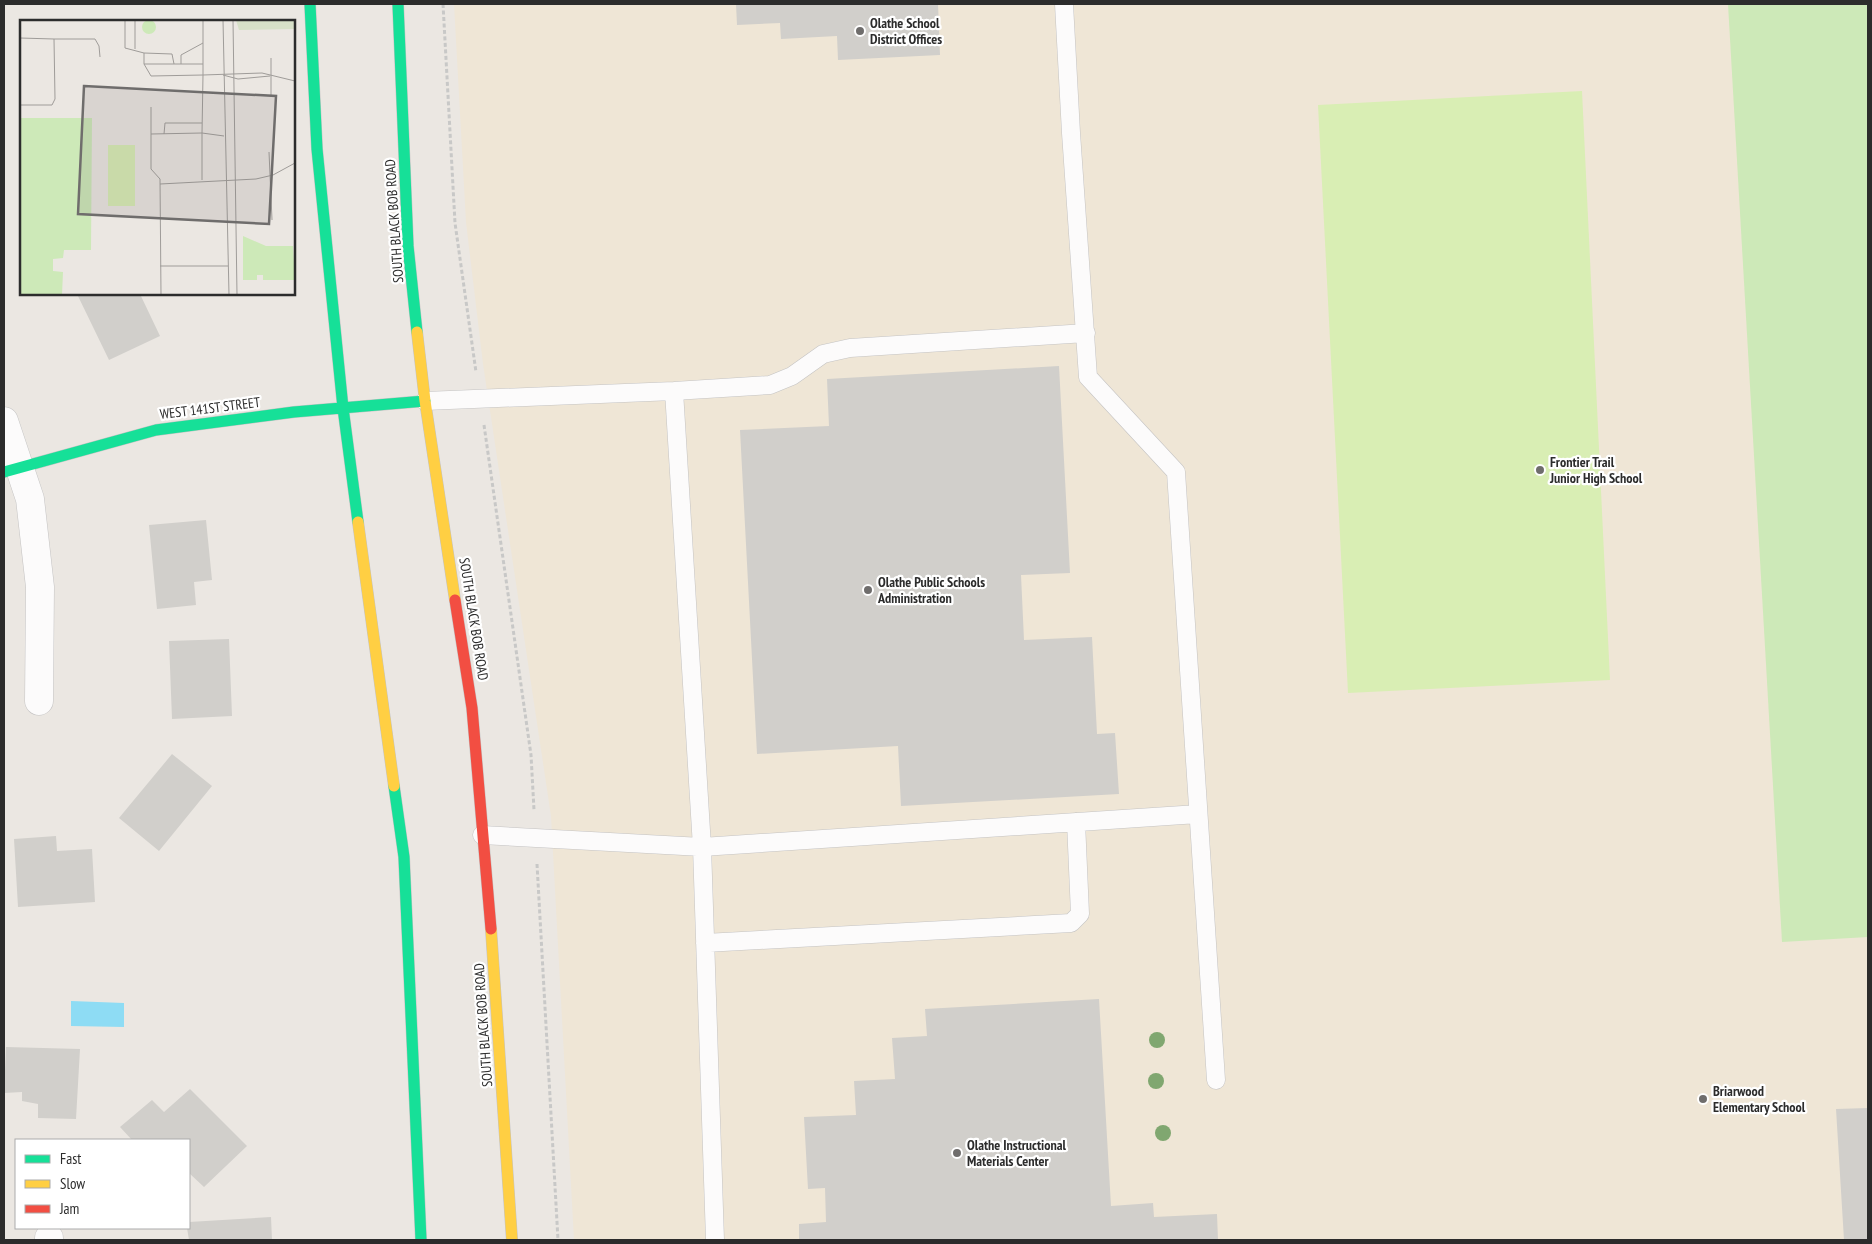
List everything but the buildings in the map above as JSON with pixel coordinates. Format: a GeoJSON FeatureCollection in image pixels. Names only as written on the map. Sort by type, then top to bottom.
{"type":"FeatureCollection","features":[{"type":"Feature","properties":{"kind":"main road"},"geometry":{"type":"LineString","coordinates":[[310,4],[317,149],[343,408],[404,857],[421,1240]]}},
{"type":"Feature","properties":{"kind":"main road","name":"SOUTH BLACK BOB ROAD"},"geometry":{"type":"LineString","coordinates":[[398,4],[408,246],[425,401],[472,708],[495,970],[512,1240]]}},
{"type":"Feature","properties":{"kind":"main road","name":"WEST 141ST STREET"},"geometry":{"type":"LineString","coordinates":[[11,470],[156,430],[294,412],[425,401]]}},
{"type":"Feature","properties":{"kind":"street"},"geometry":{"type":"LineString","coordinates":[[4,421],[11,470],[30,499],[40,587],[39,701]]}},
{"type":"Feature","properties":{"kind":"lane"},"geometry":{"type":"LineString","coordinates":[[1064,4],[1088,377],[1176,472],[1216,1080]]}},
{"type":"Feature","properties":{"kind":"lane"},"geometry":{"type":"LineString","coordinates":[[425,401],[674,391],[770,385],[792,376],[823,354],[850,348],[1086,333]]}},
{"type":"Feature","properties":{"kind":"lane"},"geometry":{"type":"LineString","coordinates":[[674,391],[702,847],[715,1240]]}},
{"type":"Feature","properties":{"kind":"lane"},"geometry":{"type":"LineString","coordinates":[[482,835],[702,847],[1198,814]]}},
{"type":"Feature","properties":{"kind":"lane"},"geometry":{"type":"LineString","coordinates":[[706,942],[1071,923],[1080,914],[1076,822]]}},
{"type":"Feature","properties":{"kind":"path"},"geometry":{"type":"LineString","coordinates":[[443,4],[455,223],[531,755],[558,1240]]}},
{"type":"Feature","properties":{"kind":"shaded area"},"geometry":{"type":"Polygon","coordinates":[[[454,4],[1868,4],[1868,1240],[574,1240],[551,816],[483,364],[466,222],[454,4]]]}},
{"type":"Feature","properties":{"kind":"green space"},"geometry":{"type":"Polygon","coordinates":[[[1728,4],[1868,4],[1868,937],[1782,942],[1728,4]]]}},
{"type":"Feature","properties":{"kind":"green space"},"geometry":{"type":"Polygon","coordinates":[[[1582,91],[1610,680],[1348,693],[1318,105],[1582,91]]]}},
{"type":"Feature","properties":{"kind":"water"},"geometry":{"type":"Polygon","coordinates":[[[71,1001],[124,1003],[124,1027],[71,1026],[71,1001]]]}},
{"type":"Feature","properties":{"kind":"traffic: fast"},"geometry":{"type":"LineString","coordinates":[[310,4],[317,149],[343,408],[358,522]]}},
{"type":"Feature","properties":{"kind":"traffic: fast"},"geometry":{"type":"LineString","coordinates":[[398,4],[408,246],[417,332]]}},
{"type":"Feature","properties":{"kind":"traffic: fast"},"geometry":{"type":"LineString","coordinates":[[4,472],[156,430],[294,412],[425,401]]}},
{"type":"Feature","properties":{"kind":"traffic: fast"},"geometry":{"type":"LineString","coordinates":[[394,786],[404,857],[421,1240]]}},
{"type":"Feature","properties":{"kind":"traffic: slow"},"geometry":{"type":"LineString","coordinates":[[417,332],[425,401],[455,600]]}},
{"type":"Feature","properties":{"kind":"traffic: slow"},"geometry":{"type":"LineString","coordinates":[[358,522],[394,786]]}},
{"type":"Feature","properties":{"kind":"traffic: slow"},"geometry":{"type":"LineString","coordinates":[[491,929],[512,1240]]}},
{"type":"Feature","properties":{"kind":"traffic: jam"},"geometry":{"type":"LineString","coordinates":[[455,600],[472,708],[491,929]]}},
{"type":"Feature","properties":{"kind":"place","name":"Olathe School District Offices"},"geometry":{"type":"Point","coordinates":[860,31]}},
{"type":"Feature","properties":{"kind":"place","name":"Frontier Trail Junior High School"},"geometry":{"type":"Point","coordinates":[1540,470]}},
{"type":"Feature","properties":{"kind":"place","name":"Olathe Public Schools Administration"},"geometry":{"type":"Point","coordinates":[868,590]}},
{"type":"Feature","properties":{"kind":"place","name":"Briarwood Elementary School"},"geometry":{"type":"Point","coordinates":[1703,1099]}},
{"type":"Feature","properties":{"kind":"place","name":"Olathe Instructional Materials Center"},"geometry":{"type":"Point","coordinates":[957,1153]}}]}
